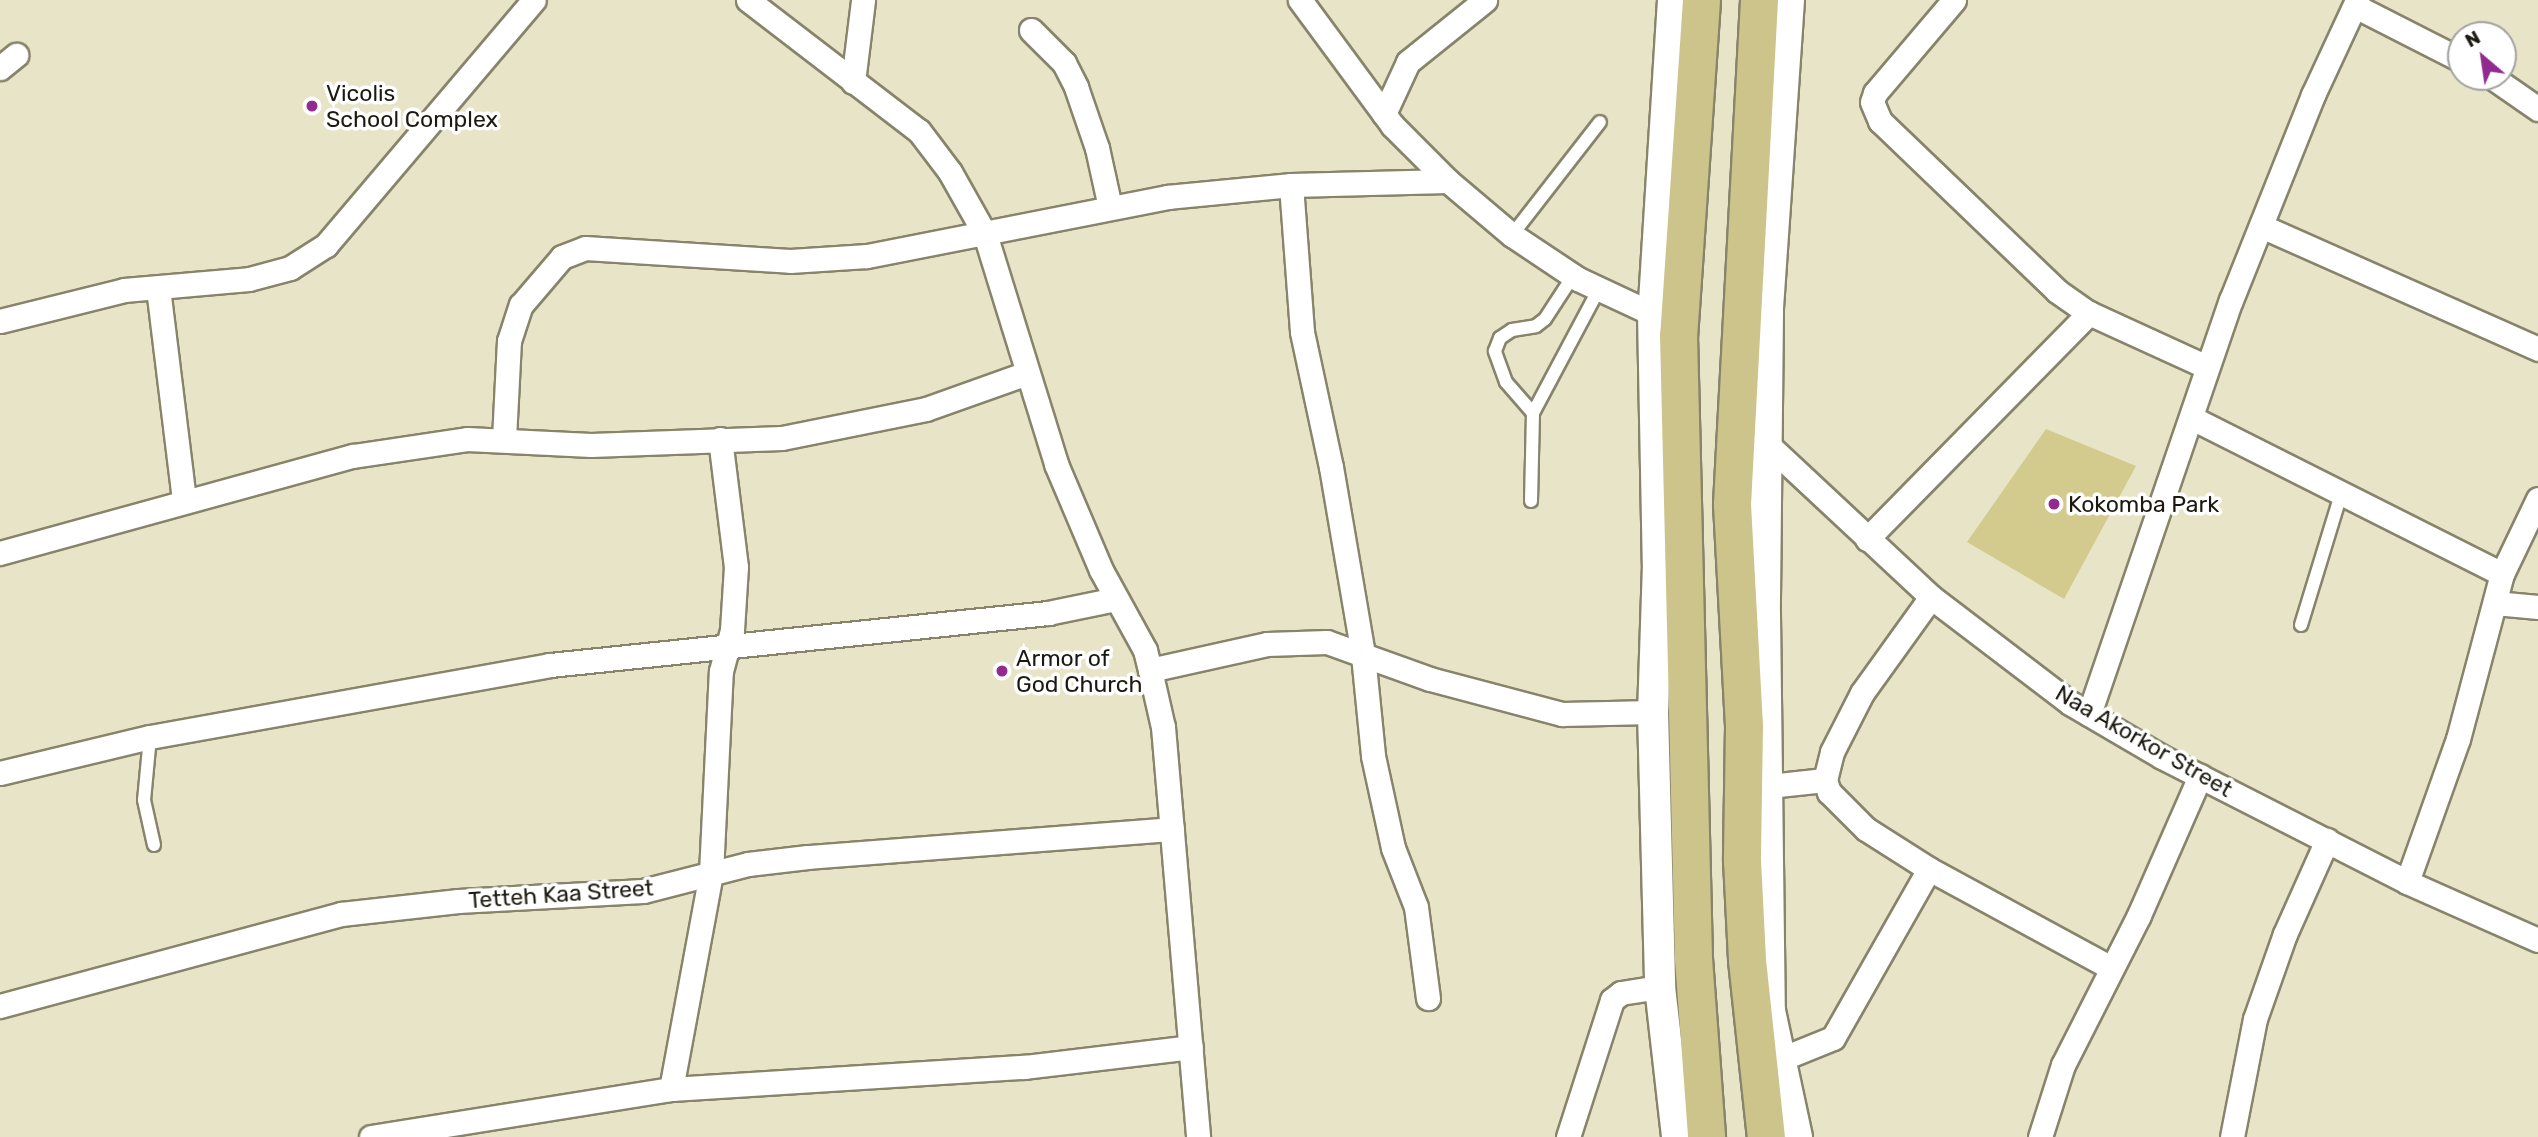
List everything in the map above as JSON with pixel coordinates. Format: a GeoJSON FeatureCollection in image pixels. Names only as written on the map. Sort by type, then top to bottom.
{"type":"FeatureCollection","features":[{"type":"Feature","properties":{"kind":"main road"},"geometry":{"type":"LineString","coordinates":[[1759,0],[1732,504],[1744,727],[1747,960],[1766,1137]]}},
{"type":"Feature","properties":{"kind":"main road"},"geometry":{"type":"LineString","coordinates":[[1686,13],[1678,335],[1693,958],[1706,1137]]}},
{"type":"Feature","properties":{"kind":"main road"},"geometry":{"type":"LineString","coordinates":[[1748,189],[1772,244]]}},
{"type":"Feature","properties":{"kind":"main road"},"geometry":{"type":"LineString","coordinates":[[1744,727],[1769,677]]}},
{"type":"Feature","properties":{"kind":"main road"},"geometry":{"type":"LineString","coordinates":[[1693,958],[1716,966],[1747,960]]}},
{"type":"Feature","properties":{"kind":"street"},"geometry":{"type":"LineString","coordinates":[[0,321],[124,290],[249,279],[290,268],[326,245],[534,0]]}},
{"type":"Feature","properties":{"kind":"street"},"geometry":{"type":"LineString","coordinates":[[748,0],[919,131],[950,172],[985,234],[1055,464],[1116,599],[1145,650],[1150,670],[1163,727],[1198,1137]]}},
{"type":"Feature","properties":{"kind":"street"},"geometry":{"type":"LineString","coordinates":[[853,82],[863,0]]}},
{"type":"Feature","properties":{"kind":"street"},"geometry":{"type":"LineString","coordinates":[[1300,0],[1384,114],[1448,181],[1512,235],[1573,275],[1653,314]]}},
{"type":"Feature","properties":{"kind":"street"},"geometry":{"type":"LineString","coordinates":[[1384,114],[1408,62],[1485,0]]}},
{"type":"Feature","properties":{"kind":"street"},"geometry":{"type":"LineString","coordinates":[[1789,0],[1772,244],[1765,442],[1770,1011],[1797,1137]]}},
{"type":"Feature","properties":{"kind":"street"},"geometry":{"type":"LineString","coordinates":[[1954,0],[1875,93],[1874,112],[2057,291],[2089,313],[2207,367]]}},
{"type":"Feature","properties":{"kind":"street"},"geometry":{"type":"LineString","coordinates":[[2089,714],[2192,418],[2207,367],[2261,226],[2356,3],[2447,52]]}},
{"type":"Feature","properties":{"kind":"street"},"geometry":{"type":"LineString","coordinates":[[1677,1137],[1660,987],[1653,712],[1658,564],[1653,314],[1686,13]]}},
{"type":"Feature","properties":{"kind":"street"},"geometry":{"type":"LineString","coordinates":[[1031,30],[1064,63],[1076,87],[1097,148],[1110,207]]}},
{"type":"Feature","properties":{"kind":"street"},"geometry":{"type":"LineString","coordinates":[[2512,91],[2538,109]]}},
{"type":"Feature","properties":{"kind":"street"},"geometry":{"type":"LineString","coordinates":[[504,439],[509,341],[521,305],[562,257],[585,248],[790,261],[867,256],[1110,207],[1291,185],[1448,181]]}},
{"type":"Feature","properties":{"kind":"street"},"geometry":{"type":"LineString","coordinates":[[1291,185],[1302,332],[1331,467],[1363,654],[1385,821],[1416,907],[1428,998]]}},
{"type":"Feature","properties":{"kind":"street"},"geometry":{"type":"LineString","coordinates":[[2261,226],[2538,349]]}},
{"type":"Feature","properties":{"kind":"street"},"geometry":{"type":"LineString","coordinates":[[158,288],[184,500]]}},
{"type":"Feature","properties":{"kind":"street"},"geometry":{"type":"LineString","coordinates":[[1867,538],[2089,313]]}},
{"type":"Feature","properties":{"kind":"street"},"geometry":{"type":"LineString","coordinates":[[0,553],[184,500],[353,456],[467,439],[591,445],[782,438],[926,409],[1027,373]]}},
{"type":"Feature","properties":{"kind":"street"},"geometry":{"type":"LineString","coordinates":[[2192,418],[2502,574]]}},
{"type":"Feature","properties":{"kind":"street"},"geometry":{"type":"LineString","coordinates":[[671,1089],[711,873],[721,671],[728,646],[736,567],[720,439]]}},
{"type":"Feature","properties":{"kind":"street","name":"Naa Akorkor Street"},"geometry":{"type":"LineString","coordinates":[[1765,442],[1931,597],[2089,714],[2200,776],[2407,882],[2538,940]]}},
{"type":"Feature","properties":{"kind":"street"},"geometry":{"type":"LineString","coordinates":[[2407,882],[2458,739],[2502,574],[2538,499]]}},
{"type":"Feature","properties":{"kind":"street"},"geometry":{"type":"LineString","coordinates":[[1931,597],[1862,693],[1832,752],[1825,780],[1838,804],[1866,829],[1929,869],[2111,968]]}},
{"type":"Feature","properties":{"kind":"street"},"geometry":{"type":"LineString","coordinates":[[0,773],[150,737],[550,665],[1048,613],[1116,599]]}},
{"type":"Feature","properties":{"kind":"street"},"geometry":{"type":"LineString","coordinates":[[2495,603],[2538,607]]}},
{"type":"Feature","properties":{"kind":"street"},"geometry":{"type":"LineString","coordinates":[[1150,670],[1267,644],[1327,642],[1430,679],[1562,714],[1653,712]]}},
{"type":"Feature","properties":{"kind":"street"},"geometry":{"type":"LineString","coordinates":[[2040,1137],[2063,1065],[2200,776]]}},
{"type":"Feature","properties":{"kind":"street"},"geometry":{"type":"LineString","coordinates":[[1769,786],[1825,780]]}},
{"type":"Feature","properties":{"kind":"street","name":"Tetteh Kaa Street"},"geometry":{"type":"LineString","coordinates":[[0,1006],[341,914],[458,901],[643,891],[711,873],[808,857],[1172,829]]}},
{"type":"Feature","properties":{"kind":"street"},"geometry":{"type":"LineString","coordinates":[[2232,1137],[2255,1019],[2285,934],[2327,840]]}},
{"type":"Feature","properties":{"kind":"street"},"geometry":{"type":"LineString","coordinates":[[1781,1059],[1833,1038],[1929,869]]}},
{"type":"Feature","properties":{"kind":"street"},"geometry":{"type":"LineString","coordinates":[[1568,1137],[1612,1000],[1621,993],[1660,987]]}},
{"type":"Feature","properties":{"kind":"street"},"geometry":{"type":"LineString","coordinates":[[371,1137],[671,1089],[1024,1067],[1191,1047]]}},
{"type":"Feature","properties":{"kind":"lane"},"geometry":{"type":"LineString","coordinates":[[1512,235],[1600,122]]}},
{"type":"Feature","properties":{"kind":"lane"},"geometry":{"type":"LineString","coordinates":[[1533,413],[1506,382],[1495,351],[1500,338],[1512,330],[1536,326],[1545,319],[1573,275]]}},
{"type":"Feature","properties":{"kind":"lane"},"geometry":{"type":"LineString","coordinates":[[1531,502],[1533,413],[1599,289]]}},
{"type":"Feature","properties":{"kind":"lane"},"geometry":{"type":"LineString","coordinates":[[2301,625],[2341,494]]}},
{"type":"Feature","properties":{"kind":"lane"},"geometry":{"type":"LineString","coordinates":[[150,737],[144,800],[154,845]]}},
{"type":"Feature","properties":{"kind":"shaded area","name":"Kokomba Park"},"geometry":{"type":"Polygon","coordinates":[[[2046,429],[2136,466],[2064,599],[1967,542],[2046,429]]]}},
{"type":"Feature","properties":{"kind":"place","name":"Vicolis School Complex"},"geometry":{"type":"Point","coordinates":[312,106]}},
{"type":"Feature","properties":{"kind":"place","name":"Kokomba Park"},"geometry":{"type":"Point","coordinates":[2054,504]}},
{"type":"Feature","properties":{"kind":"place","name":"Armor of God Church"},"geometry":{"type":"Point","coordinates":[1002,671]}}]}
